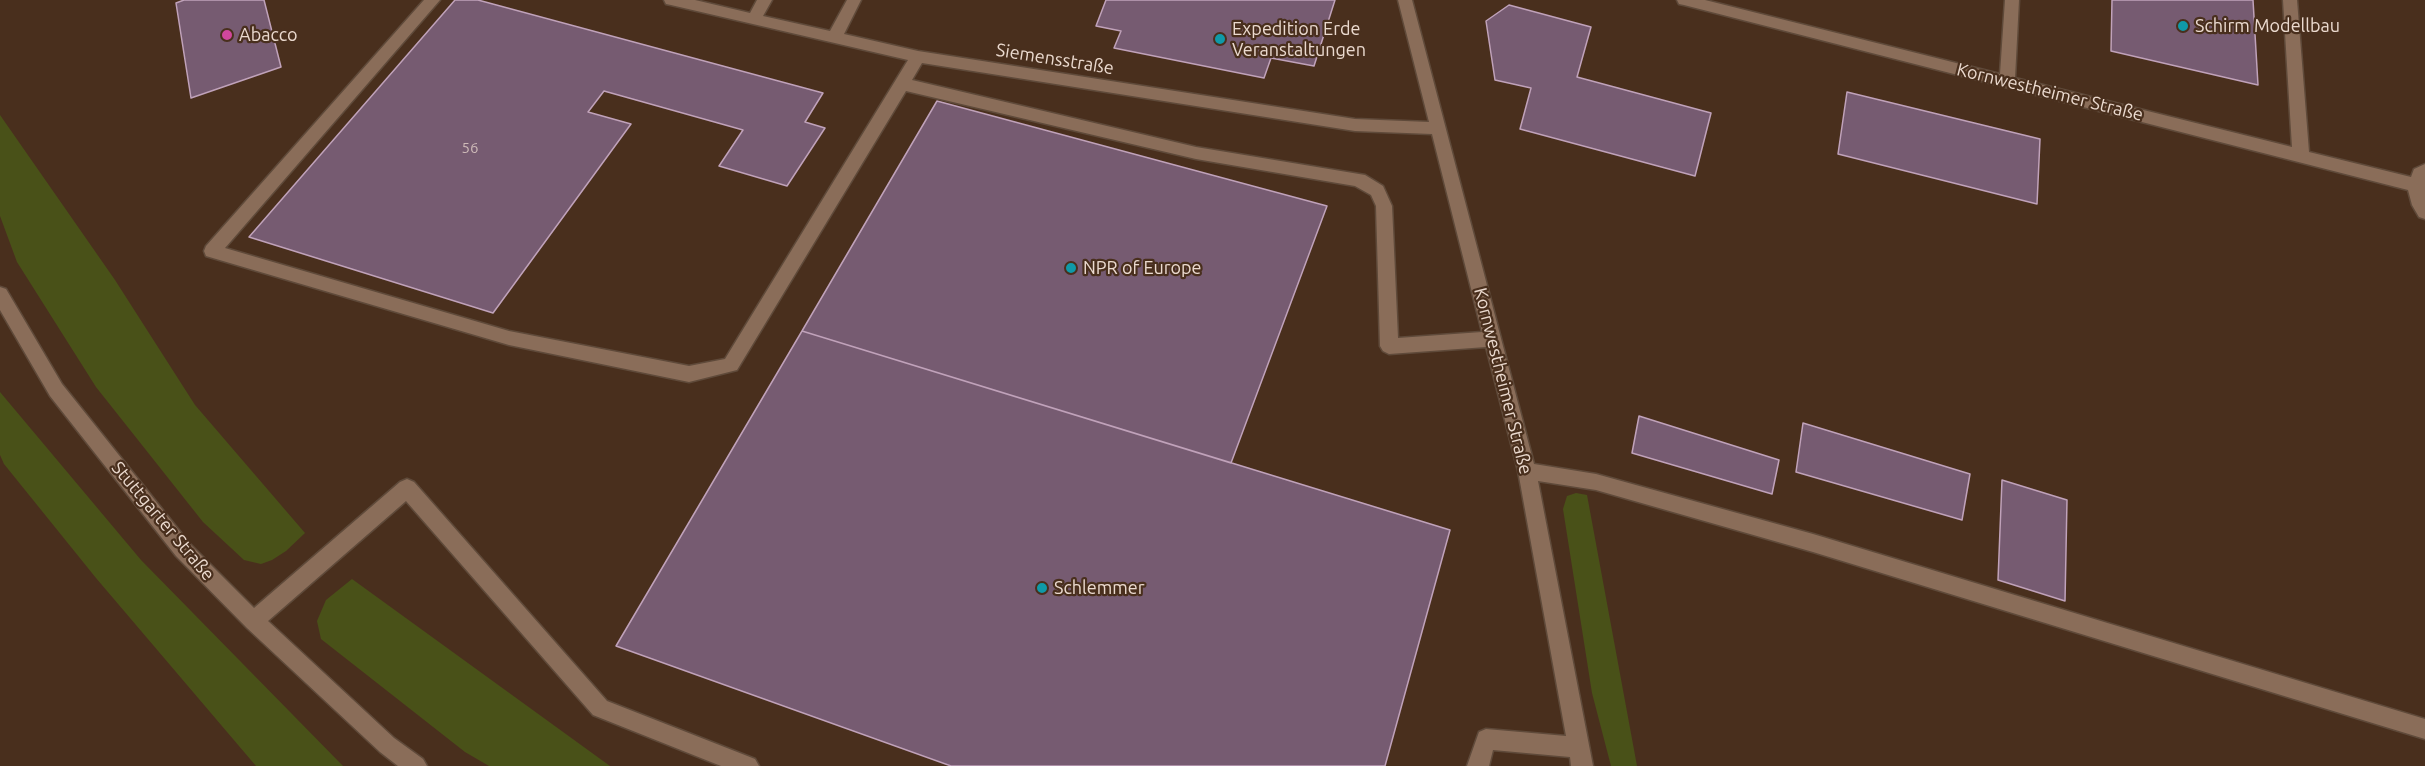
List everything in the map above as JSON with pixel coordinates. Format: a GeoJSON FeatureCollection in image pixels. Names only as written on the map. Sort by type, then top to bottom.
{"type":"FeatureCollection","features":[{"type":"Feature","properties":{"kind":"street"},"geometry":{"type":"LineString","coordinates":[[433,0],[212,251],[509,338],[689,374],[731,365],[918,57]]}},
{"type":"Feature","properties":{"kind":"street","name":"Siemensstraße"},"geometry":{"type":"LineString","coordinates":[[671,0],[918,57],[1355,125],[1438,128]]}},
{"type":"Feature","properties":{"kind":"street"},"geometry":{"type":"LineString","coordinates":[[754,19],[765,0]]}},
{"type":"Feature","properties":{"kind":"street"},"geometry":{"type":"LineString","coordinates":[[834,39],[854,0]]}},
{"type":"Feature","properties":{"kind":"street","name":"Kornwestheimer Straße"},"geometry":{"type":"LineString","coordinates":[[1405,0],[1527,471],[1580,757]]}},
{"type":"Feature","properties":{"kind":"street","name":"Kornwestheimer Straße"},"geometry":{"type":"LineString","coordinates":[[1684,0],[2416,185]]}},
{"type":"Feature","properties":{"kind":"street"},"geometry":{"type":"LineString","coordinates":[[2007,82],[2012,0]]}},
{"type":"Feature","properties":{"kind":"street"},"geometry":{"type":"LineString","coordinates":[[2290,0],[2301,156]]}},
{"type":"Feature","properties":{"kind":"street"},"geometry":{"type":"LineString","coordinates":[[902,84],[1197,153],[1359,180],[1377,191],[1384,206],[1389,346],[1493,339]]}},
{"type":"Feature","properties":{"kind":"street"},"geometry":{"type":"LineString","coordinates":[[2425,170],[2420,174],[2416,185],[2418,200],[2425,212]]}},
{"type":"Feature","properties":{"kind":"street","name":"Stuttgarter Straße"},"geometry":{"type":"LineString","coordinates":[[0,294],[56,390],[183,550],[254,621],[387,745],[416,766]]}},
{"type":"Feature","properties":{"kind":"street"},"geometry":{"type":"LineString","coordinates":[[1527,471],[1596,482],[1813,543],[2425,729]]}},
{"type":"Feature","properties":{"kind":"street"},"geometry":{"type":"LineString","coordinates":[[254,621],[407,488],[600,708],[748,766]]}},
{"type":"Feature","properties":{"kind":"street"},"geometry":{"type":"LineString","coordinates":[[1478,766],[1486,740],[1580,757]]}},
{"type":"Feature","properties":{"kind":"green space"},"geometry":{"type":"Polygon","coordinates":[[[0,115],[115,280],[195,405],[305,533],[286,551],[272,560],[261,564],[244,560],[203,522],[96,387],[17,262],[0,216],[0,115]]]}},
{"type":"Feature","properties":{"kind":"green space"},"geometry":{"type":"Polygon","coordinates":[[[0,392],[141,560],[343,766],[256,766],[96,578],[4,464],[0,455],[0,392]]]}},
{"type":"Feature","properties":{"kind":"green space"},"geometry":{"type":"Polygon","coordinates":[[[1576,493],[1587,495],[1637,766],[1611,766],[1592,693],[1563,509],[1567,496],[1576,493]]]}},
{"type":"Feature","properties":{"kind":"green space"},"geometry":{"type":"Polygon","coordinates":[[[352,579],[610,766],[489,766],[465,752],[321,639],[317,621],[326,600],[352,579]]]}},
{"type":"Feature","properties":{"kind":"building","name":"Abacco"},"geometry":{"type":"Polygon","coordinates":[[[184,0],[264,0],[281,67],[191,98],[176,3],[184,0]]]}},
{"type":"Feature","properties":{"kind":"building"},"geometry":{"type":"Polygon","coordinates":[[[455,0],[478,0],[823,93],[805,122],[825,128],[787,186],[719,166],[743,130],[604,91],[588,112],[631,124],[493,313],[249,237],[455,0]]]}},
{"type":"Feature","properties":{"kind":"building","name":"Expedition Erde Veranstaltungen"},"geometry":{"type":"Polygon","coordinates":[[[1106,0],[1335,0],[1314,66],[1271,58],[1264,78],[1114,48],[1121,31],[1096,26],[1106,0]]]}},
{"type":"Feature","properties":{"kind":"building","name":"Schirm Modellbau"},"geometry":{"type":"Polygon","coordinates":[[[2112,0],[2253,0],[2258,85],[2111,51],[2112,0]]]}},
{"type":"Feature","properties":{"kind":"building"},"geometry":{"type":"Polygon","coordinates":[[[1509,5],[1591,27],[1577,77],[1711,113],[1695,176],[1520,129],[1531,88],[1495,80],[1486,21],[1509,5]]]}},
{"type":"Feature","properties":{"kind":"building"},"geometry":{"type":"Polygon","coordinates":[[[1847,92],[2040,139],[2037,204],[1838,154],[1847,92]]]}},
{"type":"Feature","properties":{"kind":"building","name":"NPR of Europe"},"geometry":{"type":"Polygon","coordinates":[[[937,101],[1327,206],[1231,463],[802,331],[937,101]]]}},
{"type":"Feature","properties":{"kind":"building","name":"Schlemmer"},"geometry":{"type":"Polygon","coordinates":[[[802,331],[1450,530],[1385,766],[951,766],[616,646],[802,331]]]}},
{"type":"Feature","properties":{"kind":"building"},"geometry":{"type":"Polygon","coordinates":[[[1639,416],[1779,460],[1772,494],[1632,453],[1639,416]]]}},
{"type":"Feature","properties":{"kind":"building"},"geometry":{"type":"Polygon","coordinates":[[[1803,423],[1970,474],[1962,520],[1796,472],[1803,423]]]}},
{"type":"Feature","properties":{"kind":"building"},"geometry":{"type":"Polygon","coordinates":[[[2002,480],[2067,500],[2065,601],[1998,580],[2002,480]]]}},
{"type":"Feature","properties":{"kind":"place","name":"Schirm Modellbau"},"geometry":{"type":"Point","coordinates":[2183,26]}},
{"type":"Feature","properties":{"kind":"place","name":"Abacco"},"geometry":{"type":"Point","coordinates":[227,35]}},
{"type":"Feature","properties":{"kind":"place","name":"Expedition Erde Veranstaltungen"},"geometry":{"type":"Point","coordinates":[1220,39]}},
{"type":"Feature","properties":{"kind":"place","name":"NPR of Europe"},"geometry":{"type":"Point","coordinates":[1071,268]}},
{"type":"Feature","properties":{"kind":"place","name":"Schlemmer"},"geometry":{"type":"Point","coordinates":[1042,588]}}]}
